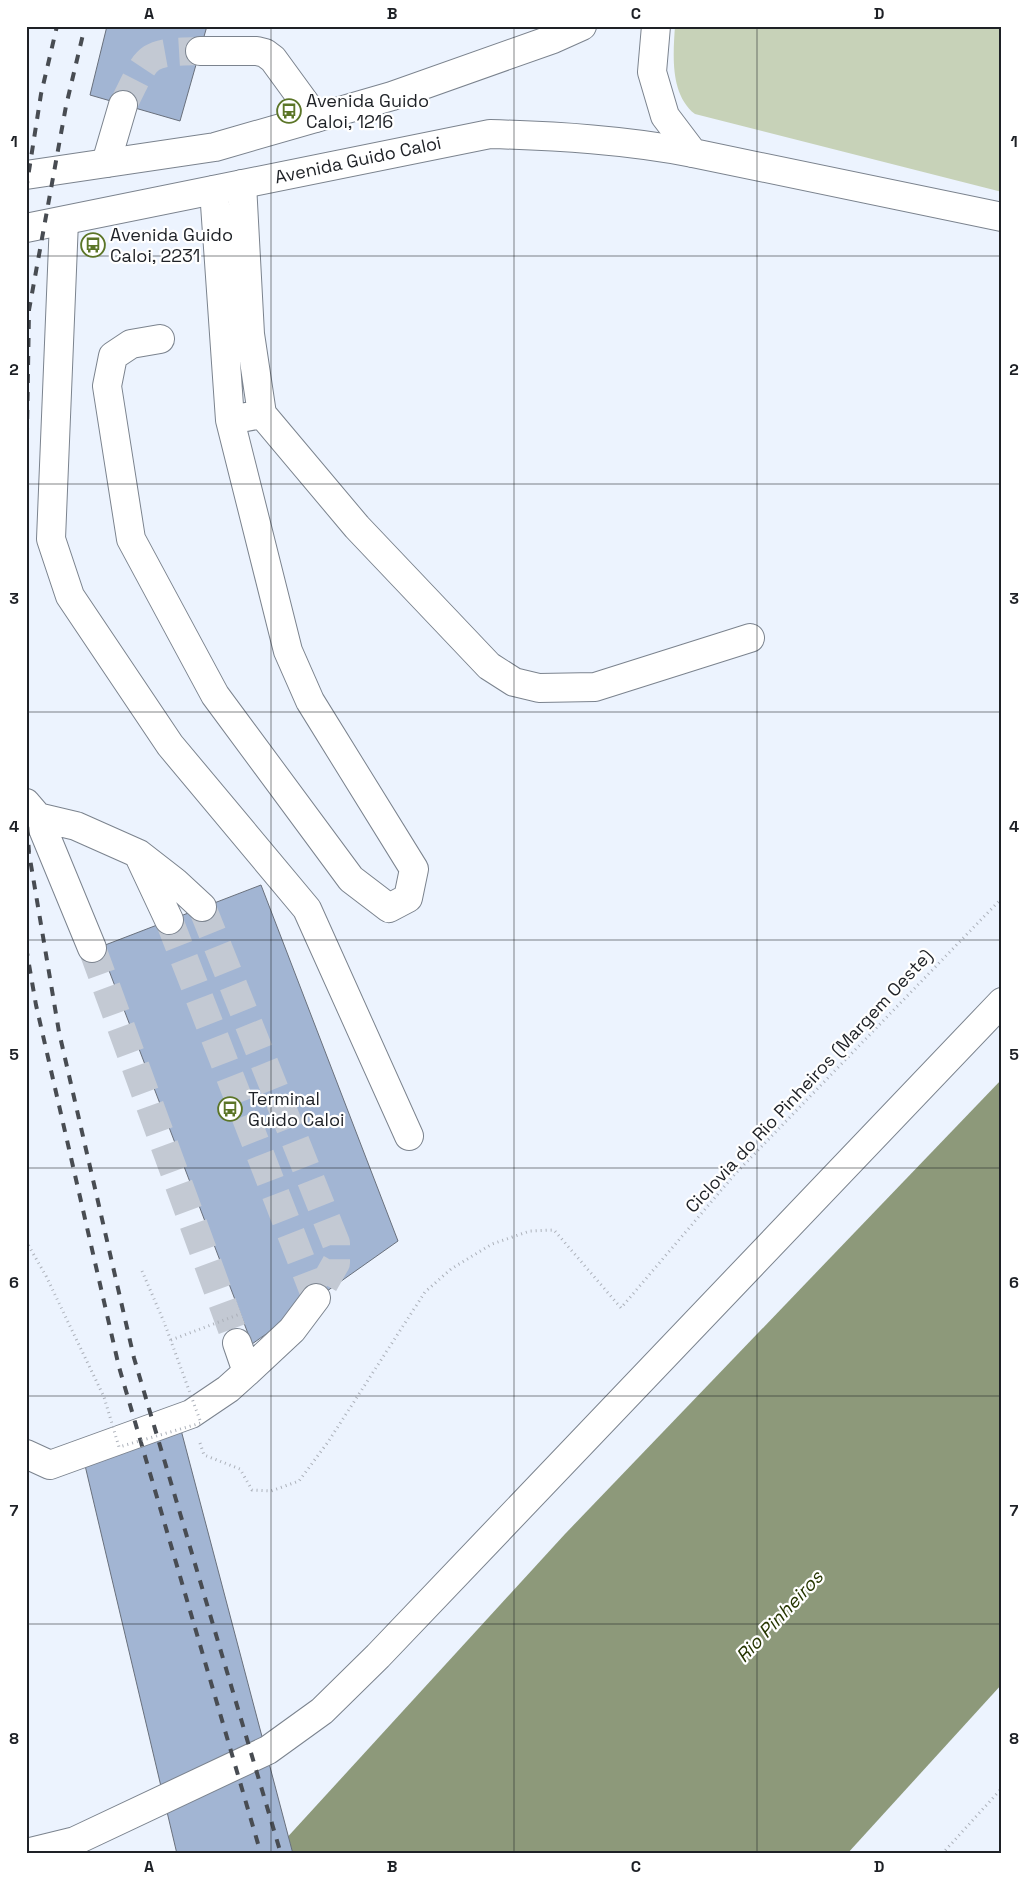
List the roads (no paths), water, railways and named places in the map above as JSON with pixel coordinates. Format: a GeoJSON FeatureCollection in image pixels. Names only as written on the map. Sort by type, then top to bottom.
{"type":"FeatureCollection","features":[{"type":"Feature","properties":{"kind":"main road"},"geometry":{"type":"LineString","coordinates":[[26,175],[215,146],[392,96],[554,39],[582,26]]}},
{"type":"Feature","properties":{"kind":"main road"},"geometry":{"type":"LineString","coordinates":[[656,26],[652,72],[662,107],[665,116],[693,152]]}},
{"type":"Feature","properties":{"kind":"main road"},"geometry":{"type":"LineString","coordinates":[[200,51],[256,51],[265,53],[273,60],[316,118]]}},
{"type":"Feature","properties":{"kind":"main road"},"geometry":{"type":"LineString","coordinates":[[106,163],[123,105]]}},
{"type":"Feature","properties":{"kind":"main road","name":"Avenida Guido Caloi"},"geometry":{"type":"LineString","coordinates":[[26,228],[490,134],[548,136],[651,144],[1002,217]]}},
{"type":"Feature","properties":{"kind":"main road"},"geometry":{"type":"LineString","coordinates":[[242,184],[250,334],[262,414],[357,527],[490,666],[514,682],[539,688],[595,687],[750,638]]}},
{"type":"Feature","properties":{"kind":"main road"},"geometry":{"type":"LineString","coordinates":[[160,339],[131,344],[113,356],[107,386],[131,540],[214,695],[350,879],[389,908],[408,898],[414,869],[310,701],[288,651],[230,420],[214,190]]}},
{"type":"Feature","properties":{"kind":"main road"},"geometry":{"type":"LineString","coordinates":[[64,220],[51,539],[70,596],[170,746],[307,909],[409,1136]]}},
{"type":"Feature","properties":{"kind":"main road"},"geometry":{"type":"LineString","coordinates":[[230,420],[262,414]]}},
{"type":"Feature","properties":{"kind":"main road"},"geometry":{"type":"LineString","coordinates":[[32,810],[76,826],[138,854],[175,882],[202,907]]}},
{"type":"Feature","properties":{"kind":"main road"},"geometry":{"type":"LineString","coordinates":[[32,810],[92,948]]}},
{"type":"Feature","properties":{"kind":"main road"},"geometry":{"type":"LineString","coordinates":[[138,854],[169,920]]}},
{"type":"Feature","properties":{"kind":"main road"},"geometry":{"type":"LineString","coordinates":[[26,1853],[75,1841],[161,1802],[268,1750],[322,1711],[378,1656],[1002,1002]]}},
{"type":"Feature","properties":{"kind":"main road"},"geometry":{"type":"LineString","coordinates":[[26,1454],[50,1465],[195,1428],[228,1389],[292,1330],[316,1298]]}},
{"type":"Feature","properties":{"kind":"main road"},"geometry":{"type":"LineString","coordinates":[[237,1343],[248,1372]]}},
{"type":"Feature","properties":{"kind":"water","name":"Rio Pinheiros"},"geometry":{"type":"Polygon","coordinates":[[[1002,1079],[1002,1684],[847,1854],[272,1854],[565,1534],[1002,1079]]]}},
{"type":"Feature","properties":{"kind":"tunnel"},"geometry":{"type":"LineString","coordinates":[[123,105],[143,66],[157,55],[200,51]]}},
{"type":"Feature","properties":{"kind":"tunnel"},"geometry":{"type":"LineString","coordinates":[[202,907],[336,1243],[336,1263],[316,1298]]}},
{"type":"Feature","properties":{"kind":"tunnel"},"geometry":{"type":"LineString","coordinates":[[169,920],[316,1298]]}},
{"type":"Feature","properties":{"kind":"tunnel"},"geometry":{"type":"LineString","coordinates":[[92,948],[237,1343]]}},
{"type":"Feature","properties":{"kind":"railway"},"geometry":{"type":"LineString","coordinates":[[26,190],[41,94],[57,26]]}},
{"type":"Feature","properties":{"kind":"railway"},"geometry":{"type":"LineString","coordinates":[[26,491],[29,310],[66,106],[85,26]]}},
{"type":"Feature","properties":{"kind":"railway"},"geometry":{"type":"LineString","coordinates":[[26,809],[29,853],[59,1032],[134,1358],[281,1854]]}},
{"type":"Feature","properties":{"kind":"railway"},"geometry":{"type":"LineString","coordinates":[[26,947],[36,1005],[119,1367],[261,1854]]}},
{"type":"Feature","properties":{"kind":"place","name":"Avenida Guido Caloi, 1216"},"geometry":{"type":"Point","coordinates":[289,111]}},
{"type":"Feature","properties":{"kind":"place","name":"Avenida Guido Caloi, 2231"},"geometry":{"type":"Point","coordinates":[93,245]}},
{"type":"Feature","properties":{"kind":"place","name":"Terminal Guido Caloi"},"geometry":{"type":"Point","coordinates":[230,1109]}}]}
